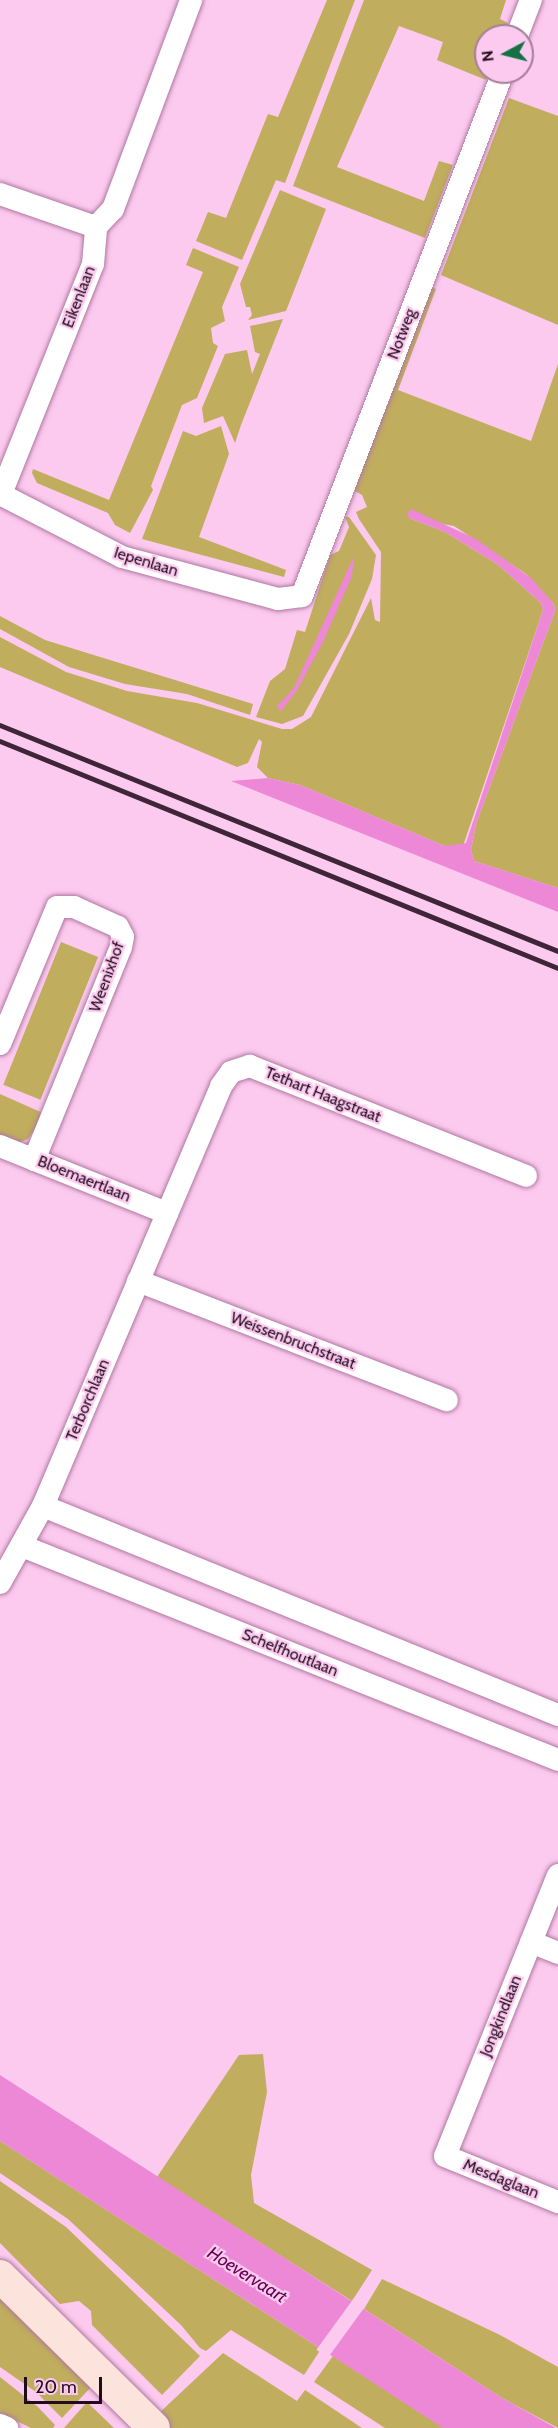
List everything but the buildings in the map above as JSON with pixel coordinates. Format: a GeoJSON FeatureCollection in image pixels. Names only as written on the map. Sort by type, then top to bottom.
{"type":"FeatureCollection","features":[{"type":"Feature","properties":{"kind":"street"},"geometry":{"type":"LineString","coordinates":[[0,194],[96,227],[113,208],[191,0]]}},
{"type":"Feature","properties":{"kind":"street"},"geometry":{"type":"LineString","coordinates":[[522,24],[531,0]]}},
{"type":"Feature","properties":{"kind":"street","name":"Notweg"},"geometry":{"type":"LineString","coordinates":[[302,596],[498,84]]}},
{"type":"Feature","properties":{"kind":"street","name":"Eikenlaan"},"geometry":{"type":"LineString","coordinates":[[1,494],[93,264],[96,227]]}},
{"type":"Feature","properties":{"kind":"street","name":"Iepenlaan"},"geometry":{"type":"LineString","coordinates":[[1,494],[122,557],[278,599],[302,596]]}},
{"type":"Feature","properties":{"kind":"street","name":"Weenixhof"},"geometry":{"type":"LineString","coordinates":[[0,1044],[57,907],[74,906],[118,927],[123,937],[120,946],[34,1160]]}},
{"type":"Feature","properties":{"kind":"street","name":"Tethart Haagstraat"},"geometry":{"type":"LineString","coordinates":[[167,1213],[221,1086],[231,1072],[250,1066],[526,1176]]}},
{"type":"Feature","properties":{"kind":"street","name":"Bloemaertlaan"},"geometry":{"type":"LineString","coordinates":[[0,1146],[167,1213]]}},
{"type":"Feature","properties":{"kind":"street","name":"Terborchlaan"},"geometry":{"type":"LineString","coordinates":[[0,1582],[43,1506],[167,1213]]}},
{"type":"Feature","properties":{"kind":"street","name":"Weissenbruchstraat"},"geometry":{"type":"LineString","coordinates":[[138,1281],[447,1400]]}},
{"type":"Feature","properties":{"kind":"street"},"geometry":{"type":"LineString","coordinates":[[43,1506],[558,1715]]}},
{"type":"Feature","properties":{"kind":"street","name":"Schelfhoutlaan"},"geometry":{"type":"LineString","coordinates":[[22,1546],[558,1760]]}},
{"type":"Feature","properties":{"kind":"street","name":"Jongkindlaan"},"geometry":{"type":"LineString","coordinates":[[445,2156],[558,1875]]}},
{"type":"Feature","properties":{"kind":"street"},"geometry":{"type":"LineString","coordinates":[[531,1942],[558,1953]]}},
{"type":"Feature","properties":{"kind":"street","name":"Mesdaglaan"},"geometry":{"type":"LineString","coordinates":[[445,2156],[558,2202]]}},
{"type":"Feature","properties":{"kind":"street"},"geometry":{"type":"LineString","coordinates":[[0,2276],[154,2428]]}},
{"type":"Feature","properties":{"kind":"street"},"geometry":{"type":"LineString","coordinates":[[0,2425],[7,2428]]}},
{"type":"Feature","properties":{"kind":"shaded area"},"geometry":{"type":"Polygon","coordinates":[[[327,0],[355,0],[285,183],[276,180],[242,260],[196,241],[208,212],[226,218],[268,114],[278,117],[327,0]]]}},
{"type":"Feature","properties":{"kind":"shaded area"},"geometry":{"type":"Polygon","coordinates":[[[364,0],[506,0],[500,19],[508,24],[474,24],[474,75],[437,60],[443,42],[399,26],[337,167],[424,201],[439,161],[453,165],[425,238],[293,186],[364,0]]]}},
{"type":"Feature","properties":{"kind":"shaded area"},"geometry":{"type":"Polygon","coordinates":[[[509,98],[558,116],[558,325],[441,275],[509,98]]]}},
{"type":"Feature","properties":{"kind":"shaded area"},"geometry":{"type":"Polygon","coordinates":[[[280,190],[326,209],[286,311],[248,320],[252,315],[250,307],[246,307],[240,284],[280,190]]]}},
{"type":"Feature","properties":{"kind":"shaded area"},"geometry":{"type":"Polygon","coordinates":[[[193,248],[239,267],[222,307],[225,321],[211,328],[213,343],[218,346],[197,398],[182,405],[151,486],[153,490],[130,533],[115,525],[108,513],[37,483],[32,473],[33,469],[109,500],[203,272],[186,265],[193,248]]]}},
{"type":"Feature","properties":{"kind":"shaded area"},"geometry":{"type":"Polygon","coordinates":[[[428,286],[436,289],[398,390],[531,441],[558,364],[558,888],[474,861],[471,850],[476,824],[555,611],[554,604],[526,574],[454,526],[409,518],[445,532],[497,564],[541,603],[543,610],[463,846],[445,846],[300,785],[268,778],[257,767],[262,742],[259,739],[248,763],[237,767],[0,667],[0,637],[66,672],[127,691],[197,703],[282,729],[292,729],[311,717],[371,598],[375,620],[380,622],[381,552],[359,519],[356,512],[367,507],[362,495],[353,490],[428,286]]]}},
{"type":"Feature","properties":{"kind":"shaded area"},"geometry":{"type":"Polygon","coordinates":[[[283,319],[235,443],[223,416],[204,423],[202,408],[225,354],[247,350],[252,374],[260,354],[255,352],[250,326],[283,319]]]}},
{"type":"Feature","properties":{"kind":"shaded area"},"geometry":{"type":"Polygon","coordinates":[[[221,426],[229,454],[199,537],[286,570],[284,577],[142,539],[183,431],[196,436],[221,426]]]}},
{"type":"Feature","properties":{"kind":"shaded area"},"geometry":{"type":"Polygon","coordinates":[[[345,517],[349,517],[376,555],[372,579],[349,634],[303,716],[282,724],[256,717],[270,681],[285,669],[297,630],[305,632],[330,555],[339,551],[349,527],[345,517]]]}},
{"type":"Feature","properties":{"kind":"shaded area"},"geometry":{"type":"Polygon","coordinates":[[[0,616],[45,640],[253,704],[250,715],[187,694],[125,684],[69,667],[0,629],[0,616]]]}},
{"type":"Feature","properties":{"kind":"shaded area"},"geometry":{"type":"Polygon","coordinates":[[[61,942],[98,957],[40,1100],[3,1085],[61,942]]]}},
{"type":"Feature","properties":{"kind":"shaded area"},"geometry":{"type":"Polygon","coordinates":[[[0,1094],[45,1114],[28,1139],[18,1143],[0,1141],[0,1094]]]}},
{"type":"Feature","properties":{"kind":"shaded area"},"geometry":{"type":"Polygon","coordinates":[[[263,2054],[267,2092],[251,2175],[254,2203],[372,2270],[352,2301],[157,2177],[239,2055],[263,2054]]]}},
{"type":"Feature","properties":{"kind":"shaded area"},"geometry":{"type":"Polygon","coordinates":[[[0,2141],[321,2349],[304,2375],[231,2330],[206,2351],[200,2348],[181,2325],[68,2219],[0,2173],[0,2141]]]}},
{"type":"Feature","properties":{"kind":"shaded area"},"geometry":{"type":"Polygon","coordinates":[[[0,2181],[66,2227],[200,2356],[162,2395],[92,2325],[91,2311],[79,2301],[60,2304],[0,2243],[0,2181]]]}},
{"type":"Feature","properties":{"kind":"shaded area"},"geometry":{"type":"Polygon","coordinates":[[[382,2279],[498,2334],[558,2367],[558,2428],[502,2398],[364,2309],[382,2279]]]}},
{"type":"Feature","properties":{"kind":"shaded area"},"geometry":{"type":"Polygon","coordinates":[[[0,2293],[92,2386],[62,2418],[36,2392],[0,2367],[0,2293]]]}},
{"type":"Feature","properties":{"kind":"shaded area"},"geometry":{"type":"Polygon","coordinates":[[[223,2353],[297,2401],[305,2390],[362,2428],[170,2428],[157,2415],[223,2353]]]}},
{"type":"Feature","properties":{"kind":"shaded area"},"geometry":{"type":"Polygon","coordinates":[[[333,2356],[444,2428],[385,2428],[314,2382],[333,2356]]]}},
{"type":"Feature","properties":{"kind":"shaded area"},"geometry":{"type":"Polygon","coordinates":[[[0,2377],[38,2407],[55,2425],[53,2428],[31,2428],[0,2413],[0,2377]]]}},
{"type":"Feature","properties":{"kind":"shaded area"},"geometry":{"type":"Polygon","coordinates":[[[87,2402],[114,2428],[64,2428],[87,2402]]]}},
{"type":"Feature","properties":{"kind":"water"},"geometry":{"type":"Polygon","coordinates":[[[411,509],[476,539],[531,578],[554,604],[555,611],[476,824],[471,850],[474,861],[558,888],[558,912],[231,781],[268,778],[300,785],[445,846],[466,843],[543,610],[541,603],[497,564],[445,532],[409,518],[407,514],[411,509]]]}},
{"type":"Feature","properties":{"kind":"water"},"geometry":{"type":"Polygon","coordinates":[[[354,556],[352,576],[323,642],[296,692],[280,712],[277,706],[294,688],[354,556]]]}},
{"type":"Feature","properties":{"kind":"water","name":"Hoevervaart"},"geometry":{"type":"Polygon","coordinates":[[[0,2075],[502,2398],[556,2428],[443,2428],[0,2141],[0,2075]]]}},
{"type":"Feature","properties":{"kind":"pier"},"geometry":{"type":"Polygon","coordinates":[[[354,2298],[365,2306],[328,2358],[316,2350],[354,2298]]]}},
{"type":"Feature","properties":{"kind":"railway"},"geometry":{"type":"LineString","coordinates":[[0,725],[558,951]]}},
{"type":"Feature","properties":{"kind":"railway"},"geometry":{"type":"LineString","coordinates":[[0,741],[558,968]]}}]}
